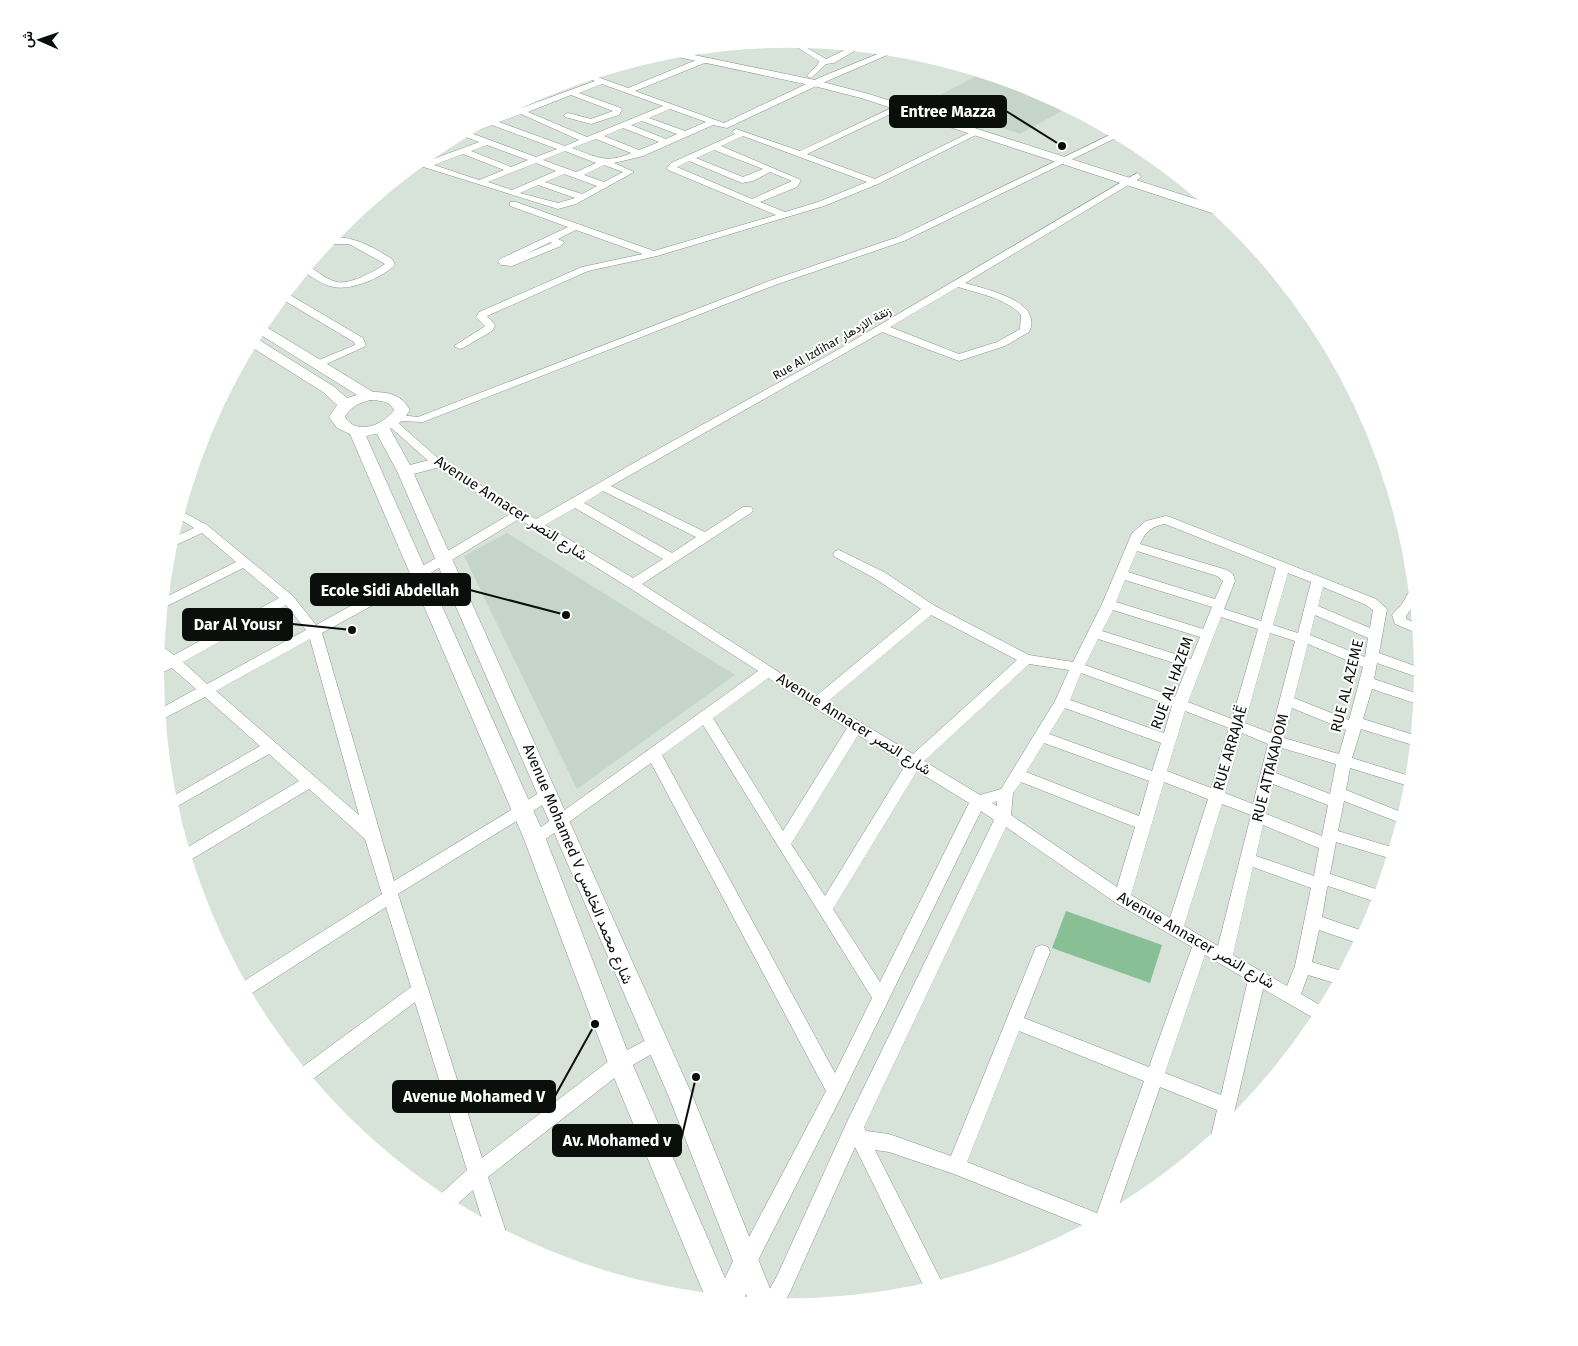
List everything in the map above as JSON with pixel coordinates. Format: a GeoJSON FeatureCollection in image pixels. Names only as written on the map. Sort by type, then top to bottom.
{"type":"FeatureCollection","features":[{"type":"Feature","properties":{"kind":"street"},"geometry":{"type":"LineString","coordinates":[[804,48],[824,62]]}},
{"type":"Feature","properties":{"kind":"street"},"geometry":{"type":"LineString","coordinates":[[824,62],[849,51]]}},
{"type":"Feature","properties":{"kind":"street"},"geometry":{"type":"LineString","coordinates":[[702,54],[893,97],[1203,205]]}},
{"type":"Feature","properties":{"kind":"street"},"geometry":{"type":"LineString","coordinates":[[724,126],[817,79],[880,55]]}},
{"type":"Feature","properties":{"kind":"street"},"geometry":{"type":"LineString","coordinates":[[687,57],[817,79],[978,132],[1068,157]]}},
{"type":"Feature","properties":{"kind":"street"},"geometry":{"type":"LineString","coordinates":[[548,123],[603,104],[704,60]]}},
{"type":"Feature","properties":{"kind":"street"},"geometry":{"type":"LineString","coordinates":[[817,79],[824,62]]}},
{"type":"Feature","properties":{"kind":"street"},"geometry":{"type":"LineString","coordinates":[[596,79],[874,182]]}},
{"type":"Feature","properties":{"kind":"street"},"geometry":{"type":"LineString","coordinates":[[496,120],[603,81]]}},
{"type":"Feature","properties":{"kind":"street"},"geometry":{"type":"LineString","coordinates":[[568,115],[591,122],[618,110],[572,93]]}},
{"type":"Feature","properties":{"kind":"street"},"geometry":{"type":"LineString","coordinates":[[532,103],[538,106]]}},
{"type":"Feature","properties":{"kind":"street"},"geometry":{"type":"LineString","coordinates":[[481,182],[671,106]]}},
{"type":"Feature","properties":{"kind":"street"},"geometry":{"type":"LineString","coordinates":[[801,154],[901,107]]}},
{"type":"Feature","properties":{"kind":"street"},"geometry":{"type":"LineString","coordinates":[[522,112],[587,140]]}},
{"type":"Feature","properties":{"kind":"street"},"geometry":{"type":"LineString","coordinates":[[642,118],[685,134]]}},
{"type":"Feature","properties":{"kind":"street"},"geometry":{"type":"LineString","coordinates":[[424,165],[558,206],[564,206],[630,172],[492,122]]}},
{"type":"Feature","properties":{"kind":"street"},"geometry":{"type":"LineString","coordinates":[[578,175],[604,162],[618,162],[640,154],[713,122]]}},
{"type":"Feature","properties":{"kind":"street"},"geometry":{"type":"LineString","coordinates":[[623,126],[667,142]]}},
{"type":"Feature","properties":{"kind":"street"},"geometry":{"type":"LineString","coordinates":[[459,346],[488,329],[490,325],[481,317],[483,314],[585,269],[654,254],[821,204],[874,182],[978,132]]}},
{"type":"Feature","properties":{"kind":"street"},"geometry":{"type":"LineString","coordinates":[[744,134],[671,168],[784,215]]}},
{"type":"Feature","properties":{"kind":"street"},"geometry":{"type":"LineString","coordinates":[[467,136],[605,186]]}},
{"type":"Feature","properties":{"kind":"street"},"geometry":{"type":"LineString","coordinates":[[597,136],[640,154]]}},
{"type":"Feature","properties":{"kind":"street"},"geometry":{"type":"LineString","coordinates":[[391,423],[402,410],[400,404],[388,398],[370,396],[345,404],[337,417],[339,423],[346,428],[356,431],[391,423],[420,420],[763,286],[900,239],[1112,137]]}},
{"type":"Feature","properties":{"kind":"street"},"geometry":{"type":"LineString","coordinates":[[429,162],[463,152],[487,142]]}},
{"type":"Feature","properties":{"kind":"street"},"geometry":{"type":"LineString","coordinates":[[715,147],[794,178],[796,182],[752,202]]}},
{"type":"Feature","properties":{"kind":"street"},"geometry":{"type":"LineString","coordinates":[[463,152],[512,170]]}},
{"type":"Feature","properties":{"kind":"street"},"geometry":{"type":"LineString","coordinates":[[689,158],[737,179],[750,179],[770,169]]}},
{"type":"Feature","properties":{"kind":"street"},"geometry":{"type":"LineString","coordinates":[[512,193],[564,170]]}},
{"type":"Feature","properties":{"kind":"street"},"geometry":{"type":"LineString","coordinates":[[1133,179],[1191,195]]}},
{"type":"Feature","properties":{"kind":"street","name":"Rue Al Izdihar زنقة الازدهار"},"geometry":{"type":"LineString","coordinates":[[535,525],[664,450],[746,406],[882,328],[1133,179]]}},
{"type":"Feature","properties":{"kind":"street"},"geometry":{"type":"LineString","coordinates":[[537,182],[582,197]]}},
{"type":"Feature","properties":{"kind":"street"},"geometry":{"type":"LineString","coordinates":[[513,204],[654,254]]}},
{"type":"Feature","properties":{"kind":"street"},"geometry":{"type":"LineString","coordinates":[[550,239],[559,242],[509,264],[504,263],[504,260],[577,226]]}},
{"type":"Feature","properties":{"kind":"street"},"geometry":{"type":"LineString","coordinates":[[311,271],[334,284],[342,286],[384,270],[390,264],[389,261],[354,241],[339,239]]}},
{"type":"Feature","properties":{"kind":"street"},"geometry":{"type":"LineString","coordinates":[[882,328],[958,358],[996,347],[1025,330],[1026,318],[1023,311],[1007,302],[956,283]]}},
{"type":"Feature","properties":{"kind":"street"},"geometry":{"type":"LineString","coordinates":[[288,298],[359,340],[361,343],[361,346],[318,364]]}},
{"type":"Feature","properties":{"kind":"street"},"geometry":{"type":"LineString","coordinates":[[265,332],[370,396]]}},
{"type":"Feature","properties":{"kind":"street"},"geometry":{"type":"LineString","coordinates":[[257,345],[328,389],[345,404]]}},
{"type":"Feature","properties":{"kind":"street","name":"Avenue Annacer شارع النصر"},"geometry":{"type":"LineString","coordinates":[[391,423],[438,463],[535,525],[633,584],[817,703],[978,801],[1122,898],[1315,1011]]}},
{"type":"Feature","properties":{"kind":"street","name":"Avenue Mohamed V شارع محمد الخامس"},"geometry":{"type":"LineString","coordinates":[[391,423],[404,471],[681,1097],[761,1297]]}},
{"type":"Feature","properties":{"kind":"street","name":"Avenue Mohamed V شارع محمد الخامس"},"geometry":{"type":"LineString","coordinates":[[356,431],[534,839],[620,1063],[717,1294]]}},
{"type":"Feature","properties":{"kind":"street"},"geometry":{"type":"LineString","coordinates":[[404,471],[438,463]]}},
{"type":"Feature","properties":{"kind":"street"},"geometry":{"type":"LineString","coordinates":[[603,487],[705,537]]}},
{"type":"Feature","properties":{"kind":"street"},"geometry":{"type":"LineString","coordinates":[[575,503],[671,558]]}},
{"type":"Feature","properties":{"kind":"street"},"geometry":{"type":"LineString","coordinates":[[633,584],[747,510]]}},
{"type":"Feature","properties":{"kind":"street"},"geometry":{"type":"LineString","coordinates":[[165,713],[444,560],[519,514]]}},
{"type":"Feature","properties":{"kind":"street"},"geometry":{"type":"LineString","coordinates":[[184,516],[203,528],[288,599],[315,632],[372,836],[494,1224]]}},
{"type":"Feature","properties":{"kind":"street","name":"RUE AL AZEME"},"geometry":{"type":"LineString","coordinates":[[1133,546],[1138,533],[1144,526],[1166,520],[1318,580],[1378,606],[1380,612],[1367,682],[1344,761],[1314,921],[1303,966],[1292,996]]}},
{"type":"Feature","properties":{"kind":"street"},"geometry":{"type":"LineString","coordinates":[[178,540],[203,528]]}},
{"type":"Feature","properties":{"kind":"street"},"geometry":{"type":"LineString","coordinates":[[776,1298],[857,1134],[1003,817],[1006,793],[1062,702],[1077,667],[1109,604],[1133,546]]}},
{"type":"Feature","properties":{"kind":"street","name":"RUE AL HAZEM"},"geometry":{"type":"LineString","coordinates":[[1122,898],[1180,703],[1229,581],[1226,574],[1133,546]]}},
{"type":"Feature","properties":{"kind":"street"},"geometry":{"type":"LineString","coordinates":[[839,554],[879,575],[930,609],[1026,659],[1077,667],[1180,703],[1276,741],[1405,780]]}},
{"type":"Feature","properties":{"kind":"street"},"geometry":{"type":"LineString","coordinates":[[168,602],[244,563]]}},
{"type":"Feature","properties":{"kind":"street","name":"RUE ARRAJAË"},"geometry":{"type":"LineString","coordinates":[[1176,929],[1283,567]]}},
{"type":"Feature","properties":{"kind":"street"},"geometry":{"type":"LineString","coordinates":[[1121,574],[1218,608],[1265,627],[1414,672]]}},
{"type":"Feature","properties":{"kind":"street","name":"RUE ATTAKADOM"},"geometry":{"type":"LineString","coordinates":[[1224,957],[1276,741],[1318,580]]}},
{"type":"Feature","properties":{"kind":"street"},"geometry":{"type":"LineString","coordinates":[[163,667],[288,599]]}},
{"type":"Feature","properties":{"kind":"street"},"geometry":{"type":"LineString","coordinates":[[1410,602],[1399,615],[1400,621],[1413,627]]}},
{"type":"Feature","properties":{"kind":"street"},"geometry":{"type":"LineString","coordinates":[[1109,604],[1207,635]]}},
{"type":"Feature","properties":{"kind":"street"},"geometry":{"type":"LineString","coordinates":[[1311,608],[1376,636]]}},
{"type":"Feature","properties":{"kind":"street"},"geometry":{"type":"LineString","coordinates":[[817,703],[930,609]]}},
{"type":"Feature","properties":{"kind":"street"},"geometry":{"type":"LineString","coordinates":[[1094,633],[1195,665]]}},
{"type":"Feature","properties":{"kind":"street"},"geometry":{"type":"LineString","coordinates":[[164,653],[372,836]]}},
{"type":"Feature","properties":{"kind":"street"},"geometry":{"type":"LineString","coordinates":[[825,909],[915,761],[1026,659]]}},
{"type":"Feature","properties":{"kind":"street"},"geometry":{"type":"LineString","coordinates":[[534,839],[768,671]]}},
{"type":"Feature","properties":{"kind":"street"},"geometry":{"type":"LineString","coordinates":[[1367,682],[1413,697]]}},
{"type":"Feature","properties":{"kind":"street"},"geometry":{"type":"LineString","coordinates":[[1287,700],[1355,725],[1410,740]]}},
{"type":"Feature","properties":{"kind":"street"},"geometry":{"type":"LineString","coordinates":[[1062,702],[1169,740]]}},
{"type":"Feature","properties":{"kind":"street"},"geometry":{"type":"LineString","coordinates":[[705,717],[881,998]]}},
{"type":"Feature","properties":{"kind":"street"},"geometry":{"type":"LineString","coordinates":[[783,844],[856,726]]}},
{"type":"Feature","properties":{"kind":"street"},"geometry":{"type":"LineString","coordinates":[[1041,738],[1216,796],[1259,814],[1329,839],[1388,853]]}},
{"type":"Feature","properties":{"kind":"street"},"geometry":{"type":"LineString","coordinates":[[177,801],[269,747]]}},
{"type":"Feature","properties":{"kind":"street"},"geometry":{"type":"LineString","coordinates":[[654,754],[835,1091]]}},
{"type":"Feature","properties":{"kind":"street"},"geometry":{"type":"LineString","coordinates":[[1018,775],[1144,824]]}},
{"type":"Feature","properties":{"kind":"street"},"geometry":{"type":"LineString","coordinates":[[1268,776],[1397,817]]}},
{"type":"Feature","properties":{"kind":"street"},"geometry":{"type":"LineString","coordinates":[[191,854],[309,782]]}},
{"type":"Feature","properties":{"kind":"street"},"geometry":{"type":"LineString","coordinates":[[731,1295],[835,1091],[978,801],[1006,793]]}},
{"type":"Feature","properties":{"kind":"street"},"geometry":{"type":"LineString","coordinates":[[248,987],[390,893],[521,809],[548,794]]}},
{"type":"Feature","properties":{"kind":"street"},"geometry":{"type":"LineString","coordinates":[[1248,859],[1322,882],[1373,895]]}},
{"type":"Feature","properties":{"kind":"street"},"geometry":{"type":"LineString","coordinates":[[1314,921],[1356,936]]}},
{"type":"Feature","properties":{"kind":"street"},"geometry":{"type":"LineString","coordinates":[[1107,1212],[1201,944]]}},
{"type":"Feature","properties":{"kind":"street"},"geometry":{"type":"LineString","coordinates":[[956,1166],[1042,952]]}},
{"type":"Feature","properties":{"kind":"street"},"geometry":{"type":"LineString","coordinates":[[1303,966],[1336,976]]}},
{"type":"Feature","properties":{"kind":"street"},"geometry":{"type":"LineString","coordinates":[[1223,1122],[1258,976]]}},
{"type":"Feature","properties":{"kind":"street"},"geometry":{"type":"LineString","coordinates":[[308,1072],[419,990]]}},
{"type":"Feature","properties":{"kind":"street"},"geometry":{"type":"LineString","coordinates":[[1014,1022],[1227,1106]]}},
{"type":"Feature","properties":{"kind":"street"},"geometry":{"type":"LineString","coordinates":[[450,1198],[620,1063],[656,1043]]}},
{"type":"Feature","properties":{"kind":"street"},"geometry":{"type":"LineString","coordinates":[[857,1134],[956,1166],[1092,1220]]}},
{"type":"Feature","properties":{"kind":"street"},"geometry":{"type":"LineString","coordinates":[[857,1134],[932,1281]]}},
{"type":"Feature","properties":{"kind":"shaded area"},"geometry":{"type":"Polygon","coordinates":[[[975,76],[1028,95],[1063,111],[1020,134],[927,102],[975,76]]]}},
{"type":"Feature","properties":{"kind":"shaded area"},"geometry":{"type":"Polygon","coordinates":[[[507,533],[735,675],[577,789],[464,556],[507,533]]]}},
{"type":"Feature","properties":{"kind":"green space"},"geometry":{"type":"Polygon","coordinates":[[[1066,911],[1162,945],[1150,983],[1052,948],[1066,911]]]}},
{"type":"Feature","properties":{"kind":"place","name":"Entree Mazza"},"geometry":{"type":"Point","coordinates":[1062,146]}},
{"type":"Feature","properties":{"kind":"place","name":"Ecole Sidi Abdellah"},"geometry":{"type":"Point","coordinates":[566,615]}},
{"type":"Feature","properties":{"kind":"place","name":"Dar Al Yousr"},"geometry":{"type":"Point","coordinates":[352,630]}},
{"type":"Feature","properties":{"kind":"place","name":"Avenue Mohamed V"},"geometry":{"type":"Point","coordinates":[595,1024]}},
{"type":"Feature","properties":{"kind":"place","name":"Av. Mohamed v"},"geometry":{"type":"Point","coordinates":[696,1077]}}]}
